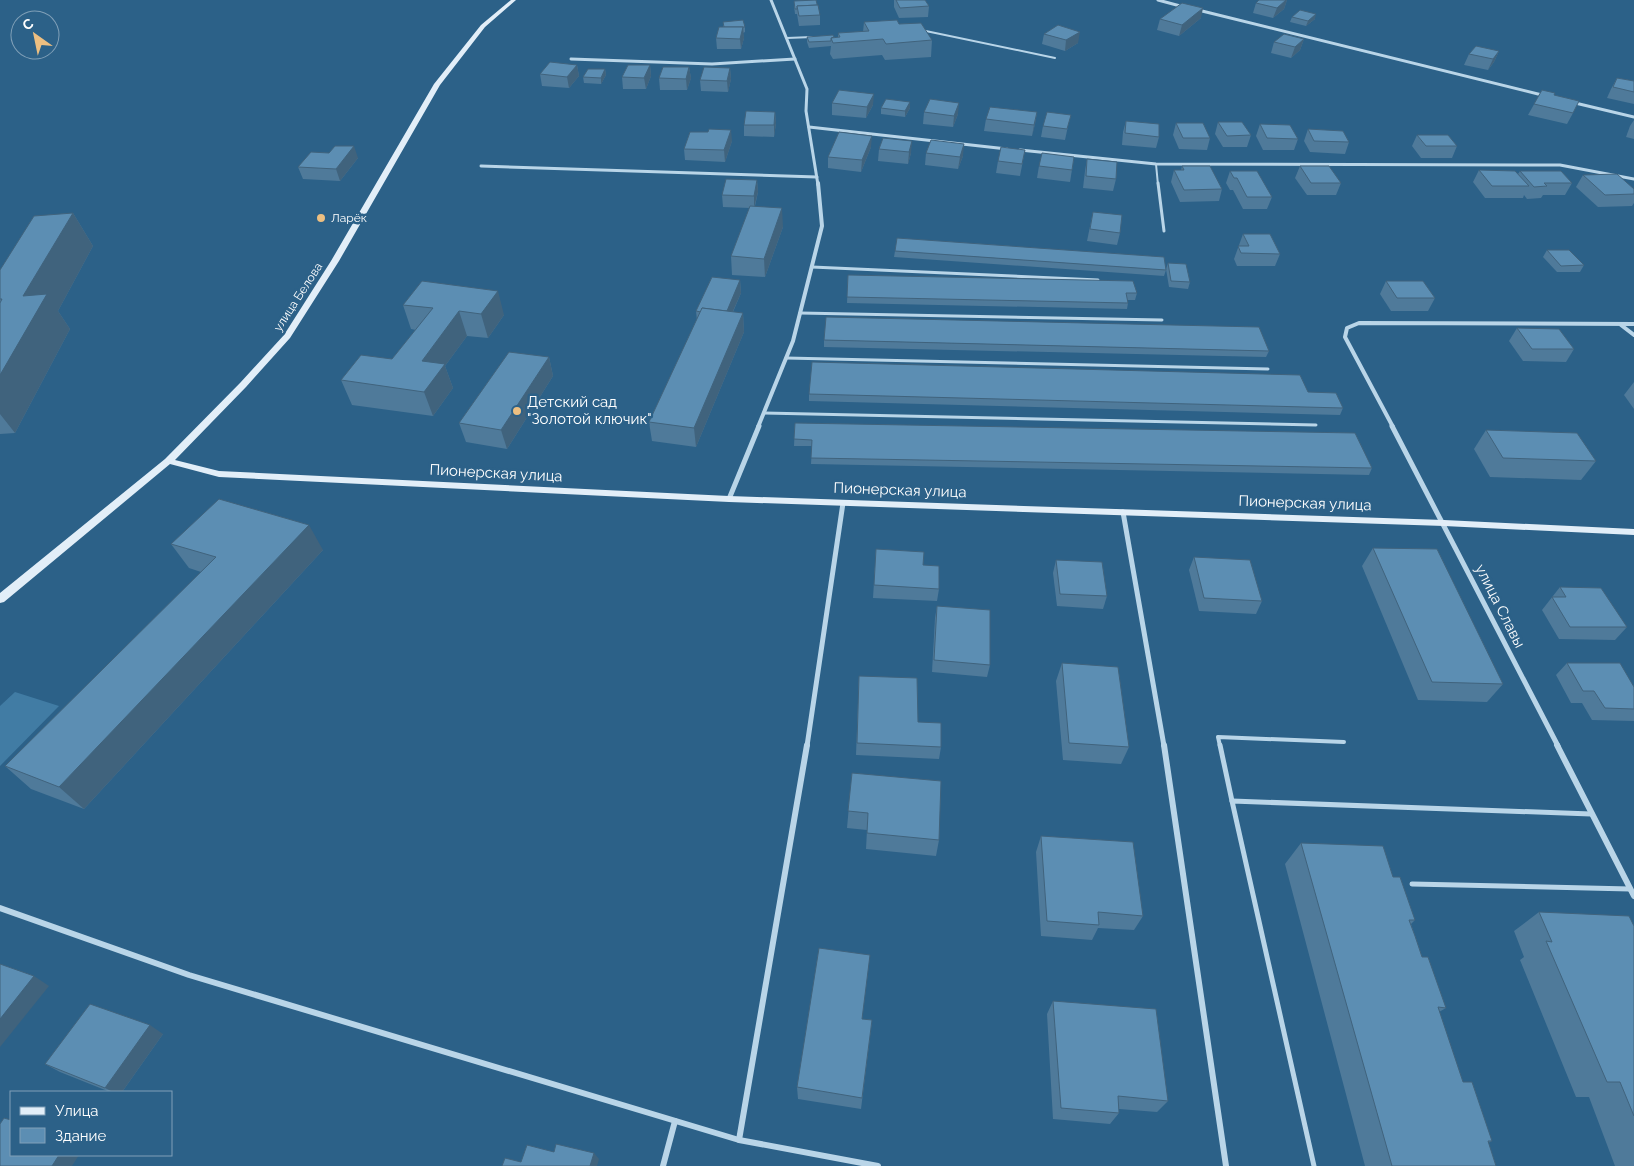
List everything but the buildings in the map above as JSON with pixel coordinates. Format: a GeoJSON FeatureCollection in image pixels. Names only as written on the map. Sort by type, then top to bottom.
{"type":"FeatureCollection","features":[{"type":"Feature","properties":{"kind":"street","name":"улица Белова"},"geometry":{"type":"LineString","coordinates":[[0,599],[168,461],[243,385],[287,336],[356,226],[437,84],[483,26],[514,0]]}},
{"type":"Feature","properties":{"kind":"street"},"geometry":{"type":"LineString","coordinates":[[729,499],[786,358],[800,314],[822,226],[817,177],[806,111],[807,89],[771,0]]}},
{"type":"Feature","properties":{"kind":"street"},"geometry":{"type":"LineString","coordinates":[[1158,0],[1186,7]]}},
{"type":"Feature","properties":{"kind":"street"},"geometry":{"type":"LineString","coordinates":[[1196,9],[1547,96]]}},
{"type":"Feature","properties":{"kind":"street"},"geometry":{"type":"LineString","coordinates":[[571,59],[712,64],[795,59]]}},
{"type":"Feature","properties":{"kind":"street"},"geometry":{"type":"LineString","coordinates":[[1566,101],[1634,117]]}},
{"type":"Feature","properties":{"kind":"street"},"geometry":{"type":"LineString","coordinates":[[809,128],[1156,164],[1560,166],[1634,179]]}},
{"type":"Feature","properties":{"kind":"street"},"geometry":{"type":"LineString","coordinates":[[481,166],[817,177]]}},
{"type":"Feature","properties":{"kind":"street","name":"улица Славы"},"geometry":{"type":"LineString","coordinates":[[1620,324],[1359,323],[1347,328],[1345,337],[1444,523],[1634,896]]}},
{"type":"Feature","properties":{"kind":"street"},"geometry":{"type":"LineString","coordinates":[[1620,324],[1634,324]]}},
{"type":"Feature","properties":{"kind":"street"},"geometry":{"type":"LineString","coordinates":[[1620,324],[1634,335]]}},
{"type":"Feature","properties":{"kind":"street","name":"Пионерская улица"},"geometry":{"type":"LineString","coordinates":[[168,461],[219,474],[729,499],[1444,523],[1634,532]]}},
{"type":"Feature","properties":{"kind":"street"},"geometry":{"type":"LineString","coordinates":[[739,1140],[805,762],[843,503]]}},
{"type":"Feature","properties":{"kind":"street"},"geometry":{"type":"LineString","coordinates":[[1123,512],[1162,734],[1226,1166]]}},
{"type":"Feature","properties":{"kind":"street"},"geometry":{"type":"LineString","coordinates":[[0,908],[189,975],[739,1140],[878,1166]]}},
{"type":"Feature","properties":{"kind":"street"},"geometry":{"type":"LineString","coordinates":[[663,1166],[675,1121]]}},
{"type":"Feature","properties":{"kind":"lane"},"geometry":{"type":"LineString","coordinates":[[913,30],[922,30],[1055,58]]}},
{"type":"Feature","properties":{"kind":"lane"},"geometry":{"type":"LineString","coordinates":[[787,38],[816,36]]}},
{"type":"Feature","properties":{"kind":"lane"},"geometry":{"type":"LineString","coordinates":[[1156,164],[1164,231]]}},
{"type":"Feature","properties":{"kind":"lane"},"geometry":{"type":"LineString","coordinates":[[812,267],[1098,280]]}},
{"type":"Feature","properties":{"kind":"lane"},"geometry":{"type":"LineString","coordinates":[[800,314],[1162,320]]}},
{"type":"Feature","properties":{"kind":"lane"},"geometry":{"type":"LineString","coordinates":[[786,358],[1268,369]]}},
{"type":"Feature","properties":{"kind":"lane"},"geometry":{"type":"LineString","coordinates":[[764,413],[1316,425]]}},
{"type":"Feature","properties":{"kind":"lane"},"geometry":{"type":"LineString","coordinates":[[1314,1166],[1218,737],[1344,742]]}},
{"type":"Feature","properties":{"kind":"lane"},"geometry":{"type":"LineString","coordinates":[[1232,801],[1591,814]]}},
{"type":"Feature","properties":{"kind":"lane"},"geometry":{"type":"LineString","coordinates":[[1412,884],[1630,889]]}},
{"type":"Feature","properties":{"kind":"shaded area"},"geometry":{"type":"Polygon","coordinates":[[[15,692],[59,706],[0,766],[0,706],[15,692]]]}},
{"type":"Feature","properties":{"kind":"place","name":"Ларёк"},"geometry":{"type":"Point","coordinates":[321,218]}},
{"type":"Feature","properties":{"kind":"place","name":"Детский сад \"Золотой ключик\""},"geometry":{"type":"Point","coordinates":[517,411]}}]}
